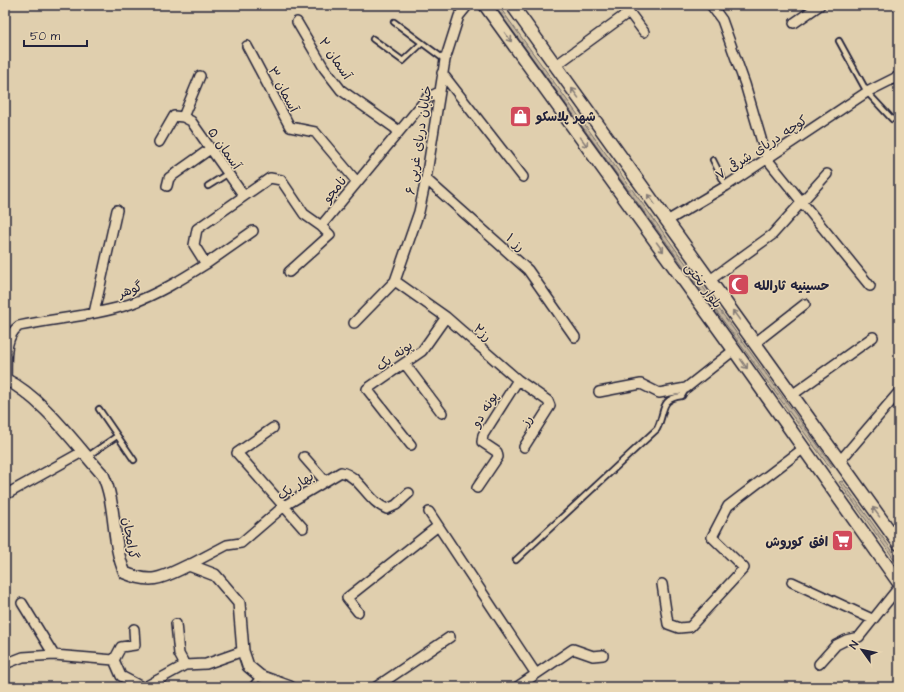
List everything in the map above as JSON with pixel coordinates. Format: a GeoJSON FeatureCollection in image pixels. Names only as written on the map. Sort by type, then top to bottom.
{"type":"FeatureCollection","features":[{"type":"Feature","properties":{"kind":"main road","name":"بلوار تختی"},"geometry":{"type":"LineString","coordinates":[[485,5],[734,350],[899,583]]}},
{"type":"Feature","properties":{"kind":"main road","name":"بلوار تختی"},"geometry":{"type":"LineString","coordinates":[[512,5],[899,544]]}},
{"type":"Feature","properties":{"kind":"main road"},"geometry":{"type":"LineString","coordinates":[[828,482],[842,465]]}},
{"type":"Feature","properties":{"kind":"street","name":"خیابان دریای غربی ۶"},"geometry":{"type":"LineString","coordinates":[[394,281],[419,212],[426,179],[445,60],[459,16],[468,5]]}},
{"type":"Feature","properties":{"kind":"street"},"geometry":{"type":"LineString","coordinates":[[711,5],[722,20],[745,84],[767,159],[870,286]]}},
{"type":"Feature","properties":{"kind":"street"},"geometry":{"type":"LineString","coordinates":[[794,23],[820,5]]}},
{"type":"Feature","properties":{"kind":"street"},"geometry":{"type":"LineString","coordinates":[[555,66],[628,12],[644,32]]}},
{"type":"Feature","properties":{"kind":"street","name":"آسمان ۲"},"geometry":{"type":"LineString","coordinates":[[297,22],[324,68],[341,90],[399,131]]}},
{"type":"Feature","properties":{"kind":"street","name":"آسمان ۳"},"geometry":{"type":"LineString","coordinates":[[247,46],[290,127],[315,132],[357,182]]}},
{"type":"Feature","properties":{"kind":"street"},"geometry":{"type":"LineString","coordinates":[[442,73],[523,177]]}},
{"type":"Feature","properties":{"kind":"street"},"geometry":{"type":"LineString","coordinates":[[159,142],[174,116],[183,117],[200,76]]}},
{"type":"Feature","properties":{"kind":"street","name":"کوچه دریای شرقی ۷"},"geometry":{"type":"LineString","coordinates":[[667,221],[726,186],[867,92],[899,76]]}},
{"type":"Feature","properties":{"kind":"street","name":"نامجو"},"geometry":{"type":"LineString","coordinates":[[321,226],[427,98],[439,92]]}},
{"type":"Feature","properties":{"kind":"street","name":"آسمان ۵"},"geometry":{"type":"LineString","coordinates":[[183,117],[191,121],[244,196]]}},
{"type":"Feature","properties":{"kind":"street"},"geometry":{"type":"LineString","coordinates":[[167,186],[170,178],[210,149]]}},
{"type":"Feature","properties":{"kind":"street"},"geometry":{"type":"LineString","coordinates":[[710,280],[772,235],[827,174]]}},
{"type":"Feature","properties":{"kind":"street"},"geometry":{"type":"LineString","coordinates":[[206,264],[194,245],[198,229],[270,178],[281,180],[304,214],[321,226],[330,235],[288,272]]}},
{"type":"Feature","properties":{"kind":"street","name":"رز ۱"},"geometry":{"type":"LineString","coordinates":[[426,179],[528,270],[575,337]]}},
{"type":"Feature","properties":{"kind":"street"},"geometry":{"type":"LineString","coordinates":[[94,313],[117,210]]}},
{"type":"Feature","properties":{"kind":"street","name":"گوهر"},"geometry":{"type":"LineString","coordinates":[[5,380],[8,340],[13,330],[19,326],[45,320],[94,313],[143,299],[178,282],[253,231]]}},
{"type":"Feature","properties":{"kind":"street"},"geometry":{"type":"LineString","coordinates":[[354,323],[394,281]]}},
{"type":"Feature","properties":{"kind":"street","name":"رز۲"},"geometry":{"type":"LineString","coordinates":[[394,281],[446,317],[518,380],[548,401],[550,406]]}},
{"type":"Feature","properties":{"kind":"street"},"geometry":{"type":"LineString","coordinates":[[755,342],[805,304]]}},
{"type":"Feature","properties":{"kind":"street","name":"پونه یک"},"geometry":{"type":"LineString","coordinates":[[411,445],[367,390],[422,352],[446,317]]}},
{"type":"Feature","properties":{"kind":"street"},"geometry":{"type":"LineString","coordinates":[[792,395],[873,337]]}},
{"type":"Feature","properties":{"kind":"street"},"geometry":{"type":"LineString","coordinates":[[599,392],[641,384],[659,393],[686,388],[734,350]]}},
{"type":"Feature","properties":{"kind":"street"},"geometry":{"type":"LineString","coordinates":[[405,364],[442,413]]}},
{"type":"Feature","properties":{"kind":"street","name":"گرامجان"},"geometry":{"type":"LineString","coordinates":[[5,380],[20,387],[35,399],[102,475],[110,490],[120,562],[125,574],[141,580],[158,579],[189,565]]}},
{"type":"Feature","properties":{"kind":"street","name":"پونه دو"},"geometry":{"type":"LineString","coordinates":[[477,488],[498,457],[497,452],[482,442],[483,435],[518,380]]}},
{"type":"Feature","properties":{"kind":"street"},"geometry":{"type":"LineString","coordinates":[[842,465],[899,392]]}},
{"type":"Feature","properties":{"kind":"street","name":"رز"},"geometry":{"type":"LineString","coordinates":[[524,447],[550,406]]}},
{"type":"Feature","properties":{"kind":"street"},"geometry":{"type":"LineString","coordinates":[[274,428],[237,453],[303,528]]}},
{"type":"Feature","properties":{"kind":"street"},"geometry":{"type":"LineString","coordinates":[[662,584],[668,624],[679,628],[690,627],[744,568],[712,537],[728,506],[804,448]]}},
{"type":"Feature","properties":{"kind":"street"},"geometry":{"type":"LineString","coordinates":[[5,495],[84,455]]}},
{"type":"Feature","properties":{"kind":"street"},"geometry":{"type":"LineString","coordinates":[[304,458],[325,481]]}},
{"type":"Feature","properties":{"kind":"street","name":"بهار یک"},"geometry":{"type":"LineString","coordinates":[[189,565],[227,545],[241,543],[284,506],[341,472],[349,474],[379,506],[387,509],[396,505],[409,493]]}},
{"type":"Feature","properties":{"kind":"street"},"geometry":{"type":"LineString","coordinates":[[429,512],[536,674]]}},
{"type":"Feature","properties":{"kind":"street"},"geometry":{"type":"LineString","coordinates":[[358,612],[347,598],[438,526]]}},
{"type":"Feature","properties":{"kind":"street"},"geometry":{"type":"LineString","coordinates":[[189,565],[215,575],[239,603],[243,651],[248,666],[260,676],[290,687]]}},
{"type":"Feature","properties":{"kind":"street"},"geometry":{"type":"LineString","coordinates":[[792,582],[872,619]]}},
{"type":"Feature","properties":{"kind":"street"},"geometry":{"type":"LineString","coordinates":[[819,664],[836,645],[846,640],[859,637],[899,587]]}},
{"type":"Feature","properties":{"kind":"street"},"geometry":{"type":"LineString","coordinates":[[22,603],[54,655]]}},
{"type":"Feature","properties":{"kind":"street"},"geometry":{"type":"LineString","coordinates":[[176,624],[179,654],[185,665]]}},
{"type":"Feature","properties":{"kind":"street"},"geometry":{"type":"LineString","coordinates":[[114,660],[120,648],[135,645],[134,629]]}},
{"type":"Feature","properties":{"kind":"street"},"geometry":{"type":"LineString","coordinates":[[376,687],[450,637]]}},
{"type":"Feature","properties":{"kind":"street"},"geometry":{"type":"LineString","coordinates":[[517,687],[572,649],[593,656],[603,655]]}},
{"type":"Feature","properties":{"kind":"street"},"geometry":{"type":"LineString","coordinates":[[145,687],[185,665],[206,664],[243,651]]}},
{"type":"Feature","properties":{"kind":"street"},"geometry":{"type":"LineString","coordinates":[[5,664],[23,657],[54,655],[114,660]]}},
{"type":"Feature","properties":{"kind":"street"},"geometry":{"type":"LineString","coordinates":[[114,660],[121,676],[142,687]]}},
{"type":"Feature","properties":{"kind":"lane"},"geometry":{"type":"LineString","coordinates":[[394,22],[445,60]]}},
{"type":"Feature","properties":{"kind":"lane"},"geometry":{"type":"LineString","coordinates":[[373,39],[403,62],[422,43]]}},
{"type":"Feature","properties":{"kind":"lane"},"geometry":{"type":"LineString","coordinates":[[839,41],[867,92],[892,119]]}},
{"type":"Feature","properties":{"kind":"lane"},"geometry":{"type":"LineString","coordinates":[[713,160],[726,186]]}},
{"type":"Feature","properties":{"kind":"lane"},"geometry":{"type":"LineString","coordinates":[[208,186],[227,174]]}},
{"type":"Feature","properties":{"kind":"lane"},"geometry":{"type":"LineString","coordinates":[[516,560],[657,429],[665,402],[672,397],[682,396],[686,388]]}},
{"type":"Feature","properties":{"kind":"lane"},"geometry":{"type":"LineString","coordinates":[[99,409],[134,460]]}},
{"type":"Feature","properties":{"kind":"lane"},"geometry":{"type":"LineString","coordinates":[[84,455],[117,436]]}},
{"type":"Feature","properties":{"kind":"lane"},"geometry":{"type":"LineString","coordinates":[[251,687],[260,676]]}},
{"type":"Feature","properties":{"kind":"shaded area"},"geometry":{"type":"Polygon","coordinates":[[[494,5],[498,5],[833,466],[830,468],[494,5]]]}},
{"type":"Feature","properties":{"kind":"shaded area"},"geometry":{"type":"Polygon","coordinates":[[[842,481],[899,560],[899,566],[839,482],[842,481]]]}},
{"type":"Feature","properties":{"kind":"place","name":"شهر پلاسکو"},"geometry":{"type":"Point","coordinates":[521,116]}},
{"type":"Feature","properties":{"kind":"place","name":"حسینیه ثارالله"},"geometry":{"type":"Point","coordinates":[739,285]}},
{"type":"Feature","properties":{"kind":"place","name":"افق کوروش"},"geometry":{"type":"Point","coordinates":[843,541]}}]}
